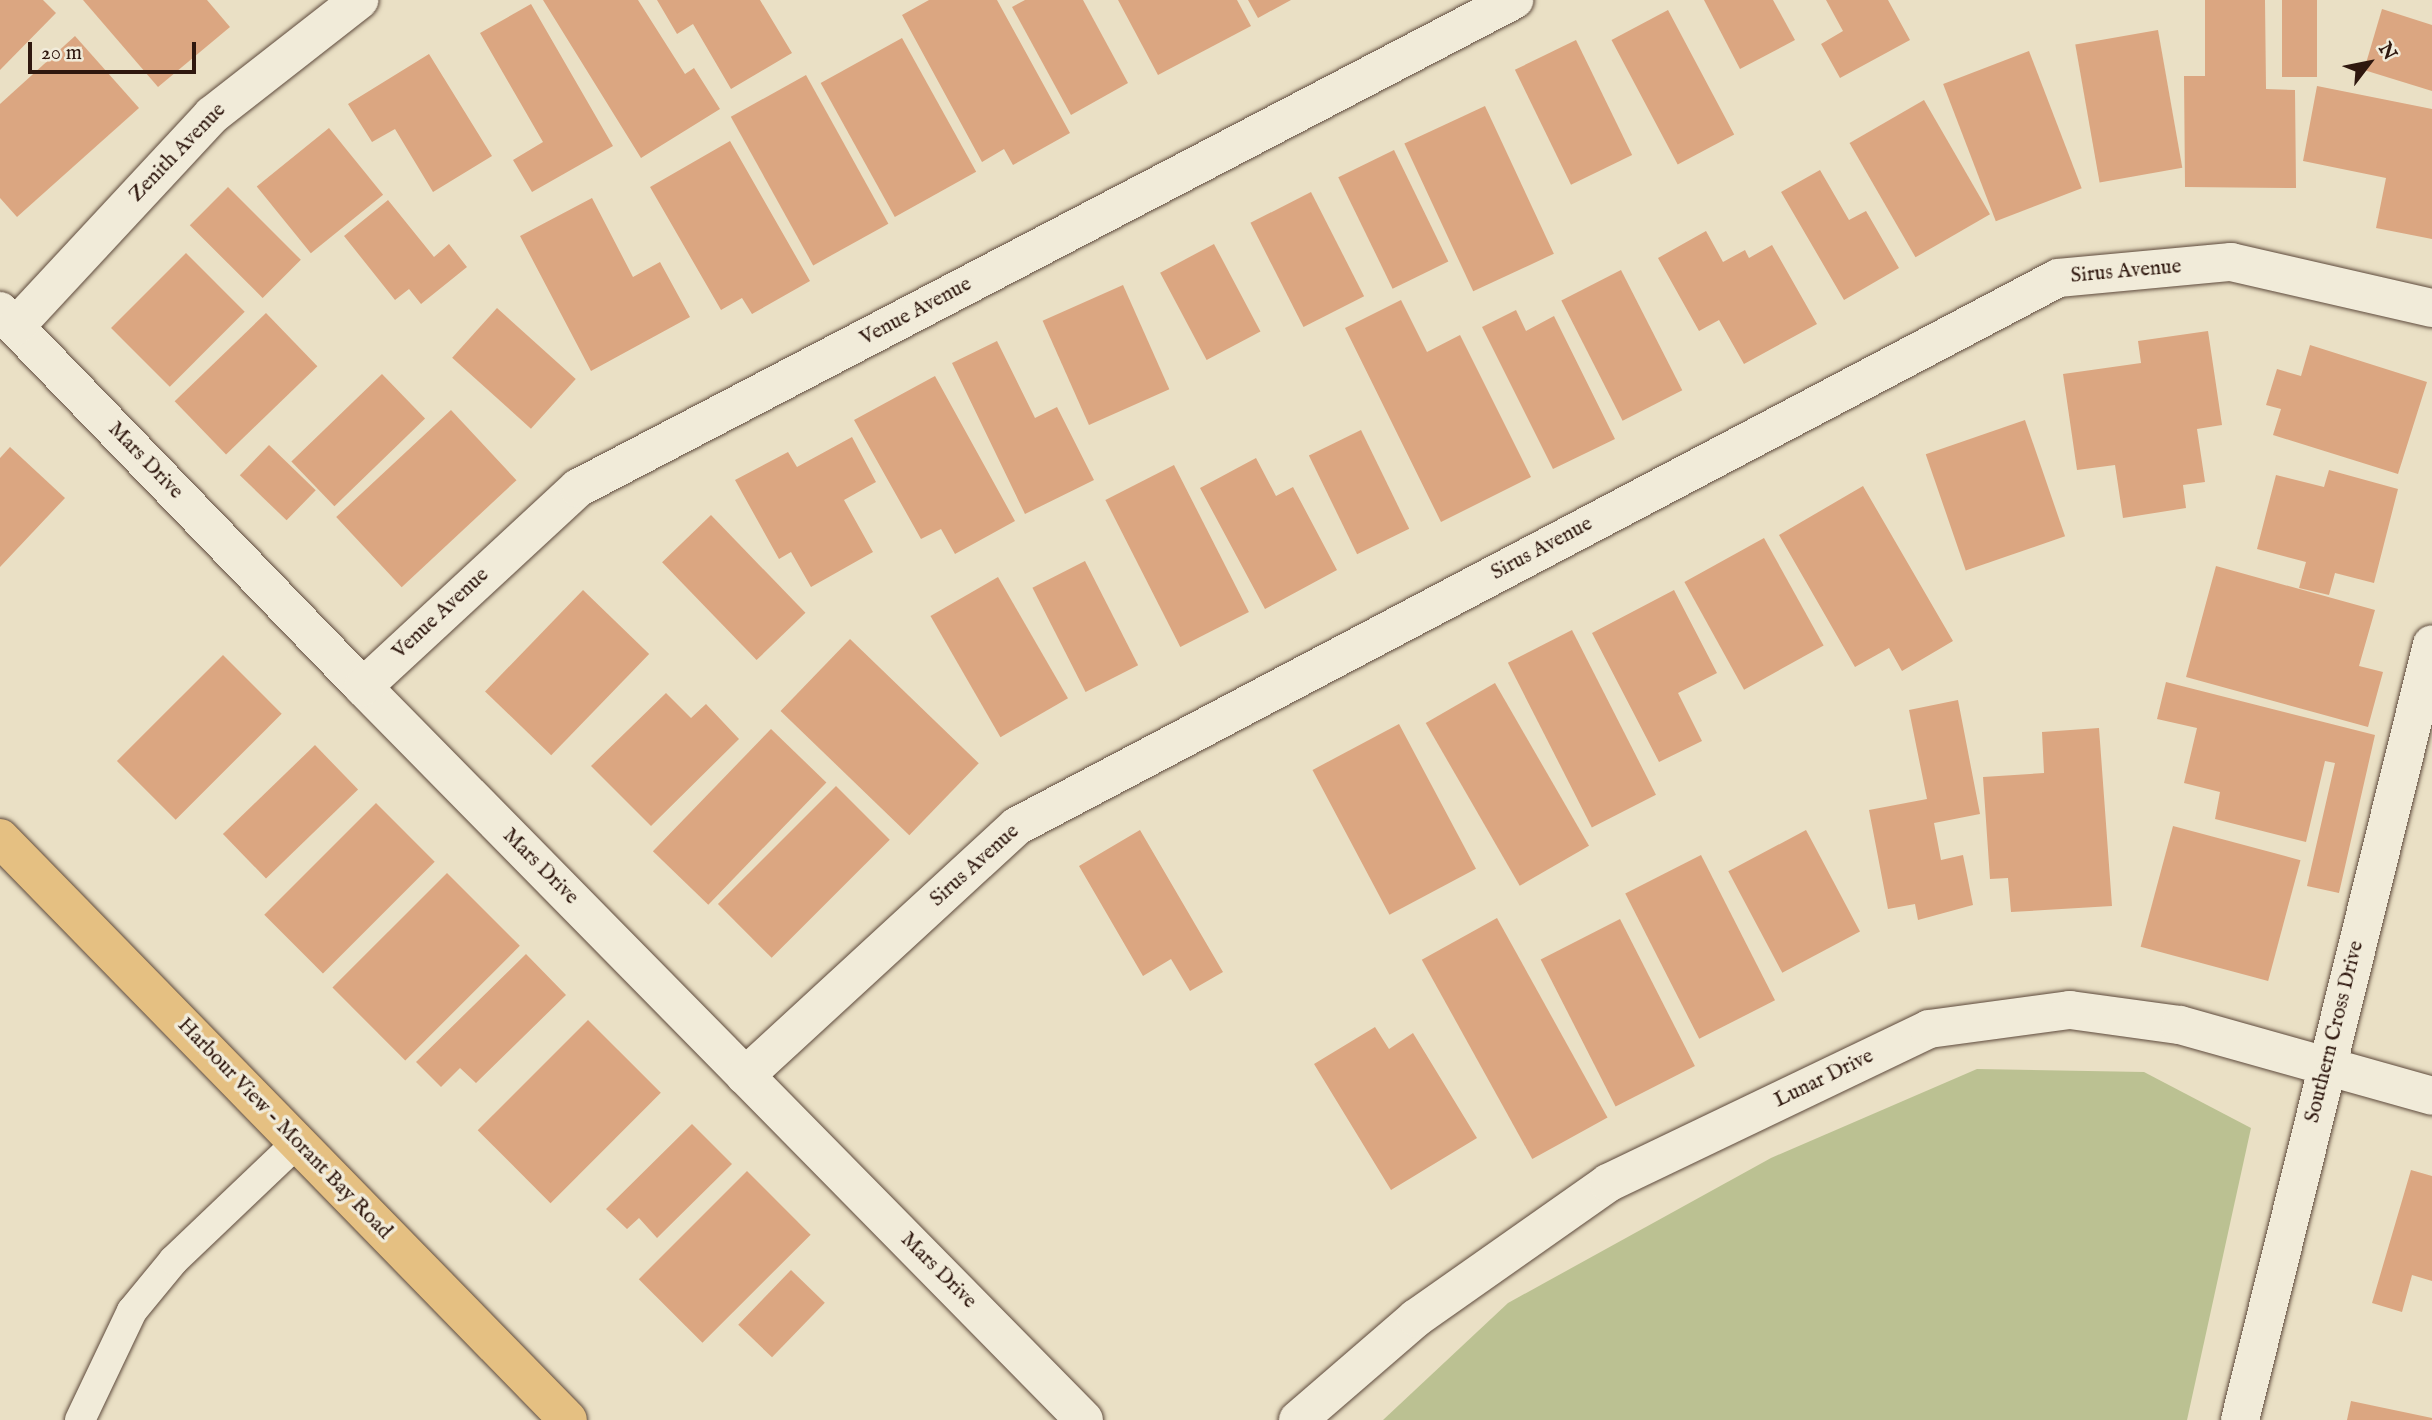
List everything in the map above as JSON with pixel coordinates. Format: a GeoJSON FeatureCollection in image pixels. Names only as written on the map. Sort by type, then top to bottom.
{"type":"FeatureCollection","features":[{"type":"Feature","properties":{"kind":"highway","name":"Harbour View - Morant Bay Road"},"geometry":{"type":"LineString","coordinates":[[0,838],[568,1420]]}},
{"type":"Feature","properties":{"kind":"street","name":"Zenith Avenue"},"geometry":{"type":"LineString","coordinates":[[8,318],[212,115],[359,0]]}},
{"type":"Feature","properties":{"kind":"street","name":"Venue Avenue"},"geometry":{"type":"LineString","coordinates":[[363,687],[578,488],[1514,0]]}},
{"type":"Feature","properties":{"kind":"street","name":"Sirus Avenue"},"geometry":{"type":"LineString","coordinates":[[746,1076],[1017,826],[2058,278],[2231,262],[2432,307]]}},
{"type":"Feature","properties":{"kind":"street","name":"Mars Drive"},"geometry":{"type":"LineString","coordinates":[[8,318],[363,687],[1084,1420]]}},
{"type":"Feature","properties":{"kind":"street","name":"Southern Cross Drive"},"geometry":{"type":"LineString","coordinates":[[2239,1420],[2432,644]]}},
{"type":"Feature","properties":{"kind":"street","name":"Lunar Drive"},"geometry":{"type":"LineString","coordinates":[[1298,1420],[1416,1318],[1608,1183],[1928,1028],[2070,1010],[2180,1025],[2432,1096]]}},
{"type":"Feature","properties":{"kind":"lane"},"geometry":{"type":"LineString","coordinates":[[80,1420],[132,1311],[174,1260],[297,1143]]}},
{"type":"Feature","properties":{"kind":"green space"},"geometry":{"type":"Polygon","coordinates":[[[1977,1069],[2144,1072],[2251,1128],[2187,1420],[1383,1420],[1508,1303],[1771,1158],[1977,1069]]]}},
{"type":"Feature","properties":{"kind":"building"},"geometry":{"type":"Polygon","coordinates":[[[0,0],[43,0],[56,13],[0,70],[0,0]]]}},
{"type":"Feature","properties":{"kind":"building"},"geometry":{"type":"Polygon","coordinates":[[[83,0],[207,0],[230,27],[158,87],[83,0]]]}},
{"type":"Feature","properties":{"kind":"building"},"geometry":{"type":"Polygon","coordinates":[[[543,0],[638,0],[685,74],[694,68],[720,109],[641,158],[543,0]]]}},
{"type":"Feature","properties":{"kind":"building"},"geometry":{"type":"Polygon","coordinates":[[[657,0],[760,0],[792,53],[731,89],[693,24],[677,34],[657,0]]]}},
{"type":"Feature","properties":{"kind":"building"},"geometry":{"type":"Polygon","coordinates":[[[929,0],[997,0],[1070,133],[1013,165],[1004,149],[982,162],[902,15],[929,0]]]}},
{"type":"Feature","properties":{"kind":"building"},"geometry":{"type":"Polygon","coordinates":[[[1025,0],[1083,0],[1128,83],[1071,115],[1012,7],[1025,0]]]}},
{"type":"Feature","properties":{"kind":"building"},"geometry":{"type":"Polygon","coordinates":[[[1118,0],[1237,0],[1251,26],[1158,75],[1118,0]]]}},
{"type":"Feature","properties":{"kind":"building"},"geometry":{"type":"Polygon","coordinates":[[[1248,0],[1291,0],[1258,18],[1248,0]]]}},
{"type":"Feature","properties":{"kind":"building"},"geometry":{"type":"Polygon","coordinates":[[[1704,0],[1773,0],[1795,40],[1740,69],[1704,0]]]}},
{"type":"Feature","properties":{"kind":"building"},"geometry":{"type":"Polygon","coordinates":[[[1826,0],[1888,0],[1910,40],[1840,78],[1821,44],[1843,31],[1826,0]]]}},
{"type":"Feature","properties":{"kind":"building"},"geometry":{"type":"Polygon","coordinates":[[[2205,0],[2265,0],[2266,89],[2295,90],[2296,188],[2185,187],[2184,76],[2205,76],[2205,0]]]}},
{"type":"Feature","properties":{"kind":"building"},"geometry":{"type":"Polygon","coordinates":[[[2282,0],[2317,0],[2317,77],[2282,77],[2282,0]]]}},
{"type":"Feature","properties":{"kind":"building"},"geometry":{"type":"Polygon","coordinates":[[[531,4],[613,146],[532,192],[513,160],[543,142],[480,33],[531,4]]]}},
{"type":"Feature","properties":{"kind":"building"},"geometry":{"type":"Polygon","coordinates":[[[2382,9],[2432,25],[2432,91],[2364,70],[2382,9]]]}},
{"type":"Feature","properties":{"kind":"building"},"geometry":{"type":"Polygon","coordinates":[[[1668,10],[1734,134],[1678,165],[1611,40],[1668,10]]]}},
{"type":"Feature","properties":{"kind":"building"},"geometry":{"type":"Polygon","coordinates":[[[2158,30],[2182,168],[2100,182],[2075,45],[2158,30]]]}},
{"type":"Feature","properties":{"kind":"building"},"geometry":{"type":"Polygon","coordinates":[[[75,36],[139,108],[17,217],[0,198],[0,104],[75,36]]]}},
{"type":"Feature","properties":{"kind":"building"},"geometry":{"type":"Polygon","coordinates":[[[902,38],[976,172],[895,217],[821,83],[902,38]]]}},
{"type":"Feature","properties":{"kind":"building"},"geometry":{"type":"Polygon","coordinates":[[[1576,40],[1632,155],[1571,185],[1515,70],[1576,40]]]}},
{"type":"Feature","properties":{"kind":"building"},"geometry":{"type":"Polygon","coordinates":[[[2029,51],[2082,188],[1996,221],[1943,84],[2029,51]]]}},
{"type":"Feature","properties":{"kind":"building"},"geometry":{"type":"Polygon","coordinates":[[[429,54],[492,156],[433,192],[395,129],[372,142],[348,104],[429,54]]]}},
{"type":"Feature","properties":{"kind":"building"},"geometry":{"type":"Polygon","coordinates":[[[806,75],[888,224],[813,265],[731,117],[806,75]]]}},
{"type":"Feature","properties":{"kind":"building"},"geometry":{"type":"Polygon","coordinates":[[[2317,86],[2432,109],[2432,239],[2376,228],[2386,178],[2303,161],[2317,86]]]}},
{"type":"Feature","properties":{"kind":"building"},"geometry":{"type":"Polygon","coordinates":[[[1924,100],[1990,214],[1916,257],[1850,143],[1924,100]]]}},
{"type":"Feature","properties":{"kind":"building"},"geometry":{"type":"Polygon","coordinates":[[[1485,106],[1554,254],[1473,291],[1404,144],[1485,106]]]}},
{"type":"Feature","properties":{"kind":"building"},"geometry":{"type":"Polygon","coordinates":[[[329,128],[383,195],[311,253],[257,187],[329,128]]]}},
{"type":"Feature","properties":{"kind":"building"},"geometry":{"type":"Polygon","coordinates":[[[730,141],[810,281],[752,314],[742,298],[721,310],[650,187],[730,141]]]}},
{"type":"Feature","properties":{"kind":"building"},"geometry":{"type":"Polygon","coordinates":[[[1394,150],[1448,261],[1393,289],[1338,177],[1394,150]]]}},
{"type":"Feature","properties":{"kind":"building"},"geometry":{"type":"Polygon","coordinates":[[[1820,170],[1849,220],[1866,211],[1899,268],[1844,300],[1781,192],[1820,170]]]}},
{"type":"Feature","properties":{"kind":"building"},"geometry":{"type":"Polygon","coordinates":[[[228,187],[301,260],[263,298],[190,225],[228,187]]]}},
{"type":"Feature","properties":{"kind":"building"},"geometry":{"type":"Polygon","coordinates":[[[1311,192],[1364,296],[1304,327],[1250,223],[1311,192]]]}},
{"type":"Feature","properties":{"kind":"building"},"geometry":{"type":"Polygon","coordinates":[[[592,198],[633,277],[660,262],[690,317],[591,371],[520,236],[592,198]]]}},
{"type":"Feature","properties":{"kind":"building"},"geometry":{"type":"Polygon","coordinates":[[[388,200],[434,257],[449,244],[467,267],[421,304],[409,289],[395,300],[344,236],[388,200]]]}},
{"type":"Feature","properties":{"kind":"building"},"geometry":{"type":"Polygon","coordinates":[[[1706,231],[1723,262],[1745,250],[1749,258],[1772,245],[1817,324],[1744,364],[1719,320],[1699,331],[1658,258],[1706,231]]]}},
{"type":"Feature","properties":{"kind":"building"},"geometry":{"type":"Polygon","coordinates":[[[1214,244],[1260,331],[1207,360],[1160,273],[1214,244]]]}},
{"type":"Feature","properties":{"kind":"building"},"geometry":{"type":"Polygon","coordinates":[[[186,253],[245,312],[170,387],[111,328],[186,253]]]}},
{"type":"Feature","properties":{"kind":"building"},"geometry":{"type":"Polygon","coordinates":[[[1621,270],[1682,390],[1623,421],[1561,300],[1621,270]]]}},
{"type":"Feature","properties":{"kind":"building"},"geometry":{"type":"Polygon","coordinates":[[[1123,285],[1169,389],[1089,425],[1043,321],[1123,285]]]}},
{"type":"Feature","properties":{"kind":"building"},"geometry":{"type":"Polygon","coordinates":[[[1401,300],[1427,352],[1460,335],[1531,477],[1441,522],[1345,328],[1401,300]]]}},
{"type":"Feature","properties":{"kind":"building"},"geometry":{"type":"Polygon","coordinates":[[[497,308],[576,379],[531,429],[452,358],[497,308]]]}},
{"type":"Feature","properties":{"kind":"building"},"geometry":{"type":"Polygon","coordinates":[[[1516,310],[1526,331],[1554,316],[1615,439],[1553,469],[1482,327],[1516,310]]]}},
{"type":"Feature","properties":{"kind":"building"},"geometry":{"type":"Polygon","coordinates":[[[266,313],[317,366],[226,454],[175,401],[266,313]]]}},
{"type":"Feature","properties":{"kind":"building"},"geometry":{"type":"Polygon","coordinates":[[[2208,331],[2222,425],[2197,429],[2205,482],[2183,485],[2186,508],[2123,518],[2115,465],[2077,470],[2063,374],[2141,363],[2138,341],[2208,331]]]}},
{"type":"Feature","properties":{"kind":"building"},"geometry":{"type":"Polygon","coordinates":[[[997,341],[1035,418],[1057,407],[1094,480],[1025,514],[952,363],[997,341]]]}},
{"type":"Feature","properties":{"kind":"building"},"geometry":{"type":"Polygon","coordinates":[[[2310,345],[2427,382],[2398,474],[2273,435],[2281,409],[2266,405],[2277,369],[2301,376],[2310,345]]]}},
{"type":"Feature","properties":{"kind":"building"},"geometry":{"type":"Polygon","coordinates":[[[382,374],[425,419],[334,506],[291,462],[382,374]]]}},
{"type":"Feature","properties":{"kind":"building"},"geometry":{"type":"Polygon","coordinates":[[[935,376],[1015,521],[955,554],[941,529],[921,539],[854,420],[935,376]]]}},
{"type":"Feature","properties":{"kind":"building"},"geometry":{"type":"Polygon","coordinates":[[[451,410],[516,480],[402,587],[336,517],[451,410]]]}},
{"type":"Feature","properties":{"kind":"building"},"geometry":{"type":"Polygon","coordinates":[[[2025,420],[2065,536],[1966,570],[1926,454],[2025,420]]]}},
{"type":"Feature","properties":{"kind":"building"},"geometry":{"type":"Polygon","coordinates":[[[1361,430],[1409,529],[1357,554],[1309,455],[1361,430]]]}},
{"type":"Feature","properties":{"kind":"building"},"geometry":{"type":"Polygon","coordinates":[[[852,437],[876,482],[844,500],[873,552],[811,587],[791,552],[779,559],[735,480],[788,452],[797,467],[852,437]]]}},
{"type":"Feature","properties":{"kind":"building"},"geometry":{"type":"Polygon","coordinates":[[[269,445],[316,490],[287,520],[240,475],[269,445]]]}},
{"type":"Feature","properties":{"kind":"building"},"geometry":{"type":"Polygon","coordinates":[[[10,447],[65,498],[0,567],[0,458],[10,447]]]}},
{"type":"Feature","properties":{"kind":"building"},"geometry":{"type":"Polygon","coordinates":[[[1256,458],[1276,496],[1293,487],[1337,570],[1265,609],[1200,488],[1256,458]]]}},
{"type":"Feature","properties":{"kind":"building"},"geometry":{"type":"Polygon","coordinates":[[[1174,465],[1249,612],[1180,647],[1105,500],[1174,465]]]}},
{"type":"Feature","properties":{"kind":"building"},"geometry":{"type":"Polygon","coordinates":[[[2329,470],[2398,489],[2374,583],[2335,573],[2329,595],[2299,588],[2306,562],[2257,549],[2276,475],[2324,487],[2329,470]]]}},
{"type":"Feature","properties":{"kind":"building"},"geometry":{"type":"Polygon","coordinates":[[[1863,486],[1953,641],[1902,671],[1889,648],[1855,667],[1779,535],[1863,486]]]}},
{"type":"Feature","properties":{"kind":"building"},"geometry":{"type":"Polygon","coordinates":[[[711,515],[805,613],[757,660],[662,562],[711,515]]]}},
{"type":"Feature","properties":{"kind":"building"},"geometry":{"type":"Polygon","coordinates":[[[1764,538],[1824,646],[1744,690],[1684,582],[1764,538]]]}},
{"type":"Feature","properties":{"kind":"building"},"geometry":{"type":"Polygon","coordinates":[[[1085,561],[1138,665],[1086,692],[1032,588],[1085,561]]]}},
{"type":"Feature","properties":{"kind":"building"},"geometry":{"type":"Polygon","coordinates":[[[2216,566],[2375,610],[2359,666],[2383,672],[2368,727],[2186,677],[2216,566]]]}},
{"type":"Feature","properties":{"kind":"building"},"geometry":{"type":"Polygon","coordinates":[[[998,577],[1068,698],[1000,737],[930,616],[998,577]]]}},
{"type":"Feature","properties":{"kind":"building"},"geometry":{"type":"Polygon","coordinates":[[[583,590],[649,654],[551,755],[485,691],[583,590]]]}},
{"type":"Feature","properties":{"kind":"building"},"geometry":{"type":"Polygon","coordinates":[[[1674,590],[1717,673],[1678,693],[1702,741],[1659,762],[1592,633],[1674,590]]]}},
{"type":"Feature","properties":{"kind":"building"},"geometry":{"type":"Polygon","coordinates":[[[1572,630],[1656,795],[1592,828],[1508,663],[1572,630]]]}},
{"type":"Feature","properties":{"kind":"building"},"geometry":{"type":"Polygon","coordinates":[[[850,639],[979,763],[909,835],[781,711],[850,639]]]}},
{"type":"Feature","properties":{"kind":"building"},"geometry":{"type":"Polygon","coordinates":[[[223,655],[282,714],[176,820],[117,761],[223,655]]]}},
{"type":"Feature","properties":{"kind":"building"},"geometry":{"type":"Polygon","coordinates":[[[2166,682],[2375,735],[2339,893],[2307,886],[2335,763],[2325,761],[2306,842],[2215,819],[2220,792],[2184,783],[2197,728],[2157,719],[2166,682]]]}},
{"type":"Feature","properties":{"kind":"building"},"geometry":{"type":"Polygon","coordinates":[[[1495,683],[1589,846],[1520,886],[1426,723],[1495,683]]]}},
{"type":"Feature","properties":{"kind":"building"},"geometry":{"type":"Polygon","coordinates":[[[666,693],[691,718],[706,704],[739,739],[651,826],[591,766],[666,693]]]}},
{"type":"Feature","properties":{"kind":"building"},"geometry":{"type":"Polygon","coordinates":[[[1958,700],[1980,814],[1934,823],[1941,860],[1963,855],[1973,905],[1918,920],[1915,904],[1888,909],[1869,810],[1927,799],[1909,710],[1958,700]]]}},
{"type":"Feature","properties":{"kind":"building"},"geometry":{"type":"Polygon","coordinates":[[[1399,724],[1476,869],[1389,915],[1312,770],[1399,724]]]}},
{"type":"Feature","properties":{"kind":"building"},"geometry":{"type":"Polygon","coordinates":[[[2099,728],[2112,906],[2011,912],[2008,878],[1990,879],[1983,777],[2044,773],[2042,732],[2099,728]]]}},
{"type":"Feature","properties":{"kind":"building"},"geometry":{"type":"Polygon","coordinates":[[[771,729],[826,782],[708,905],[653,851],[771,729]]]}},
{"type":"Feature","properties":{"kind":"building"},"geometry":{"type":"Polygon","coordinates":[[[315,745],[358,790],[266,879],[223,834],[315,745]]]}},
{"type":"Feature","properties":{"kind":"building"},"geometry":{"type":"Polygon","coordinates":[[[836,786],[890,840],[772,958],[718,904],[836,786]]]}},
{"type":"Feature","properties":{"kind":"building"},"geometry":{"type":"Polygon","coordinates":[[[376,803],[435,862],[323,973],[264,915],[376,803]]]}},
{"type":"Feature","properties":{"kind":"building"},"geometry":{"type":"Polygon","coordinates":[[[2173,826],[2301,860],[2268,981],[2141,947],[2173,826]]]}},
{"type":"Feature","properties":{"kind":"building"},"geometry":{"type":"Polygon","coordinates":[[[1140,830],[1223,972],[1190,991],[1171,959],[1143,976],[1079,866],[1140,830]]]}},
{"type":"Feature","properties":{"kind":"building"},"geometry":{"type":"Polygon","coordinates":[[[1806,830],[1860,932],[1782,973],[1728,871],[1806,830]]]}},
{"type":"Feature","properties":{"kind":"building"},"geometry":{"type":"Polygon","coordinates":[[[1701,855],[1775,1000],[1699,1039],[1625,894],[1701,855]]]}},
{"type":"Feature","properties":{"kind":"building"},"geometry":{"type":"Polygon","coordinates":[[[447,873],[520,946],[405,1060],[332,988],[447,873]]]}},
{"type":"Feature","properties":{"kind":"building"},"geometry":{"type":"Polygon","coordinates":[[[1497,918],[1608,1117],[1532,1159],[1422,960],[1497,918]]]}},
{"type":"Feature","properties":{"kind":"building"},"geometry":{"type":"Polygon","coordinates":[[[1620,919],[1695,1066],[1616,1106],[1541,959],[1620,919]]]}},
{"type":"Feature","properties":{"kind":"building"},"geometry":{"type":"Polygon","coordinates":[[[526,954],[566,995],[476,1083],[460,1068],[441,1087],[416,1062],[526,954]]]}},
{"type":"Feature","properties":{"kind":"building"},"geometry":{"type":"Polygon","coordinates":[[[588,1020],[661,1093],[551,1203],[478,1130],[588,1020]]]}},
{"type":"Feature","properties":{"kind":"building"},"geometry":{"type":"Polygon","coordinates":[[[1375,1027],[1389,1049],[1413,1033],[1477,1138],[1391,1190],[1314,1064],[1375,1027]]]}},
{"type":"Feature","properties":{"kind":"building"},"geometry":{"type":"Polygon","coordinates":[[[692,1124],[732,1164],[657,1238],[639,1218],[627,1229],[606,1209],[692,1124]]]}},
{"type":"Feature","properties":{"kind":"building"},"geometry":{"type":"Polygon","coordinates":[[[2411,1170],[2432,1176],[2432,1281],[2412,1275],[2402,1312],[2372,1303],[2411,1170]]]}},
{"type":"Feature","properties":{"kind":"building"},"geometry":{"type":"Polygon","coordinates":[[[747,1171],[811,1235],[702,1343],[639,1279],[747,1171]]]}},
{"type":"Feature","properties":{"kind":"building"},"geometry":{"type":"Polygon","coordinates":[[[791,1270],[825,1303],[772,1357],[738,1325],[791,1270]]]}},
{"type":"Feature","properties":{"kind":"building"},"geometry":{"type":"Polygon","coordinates":[[[2351,1401],[2432,1418],[2432,1420],[2347,1420],[2351,1401]]]}}]}
